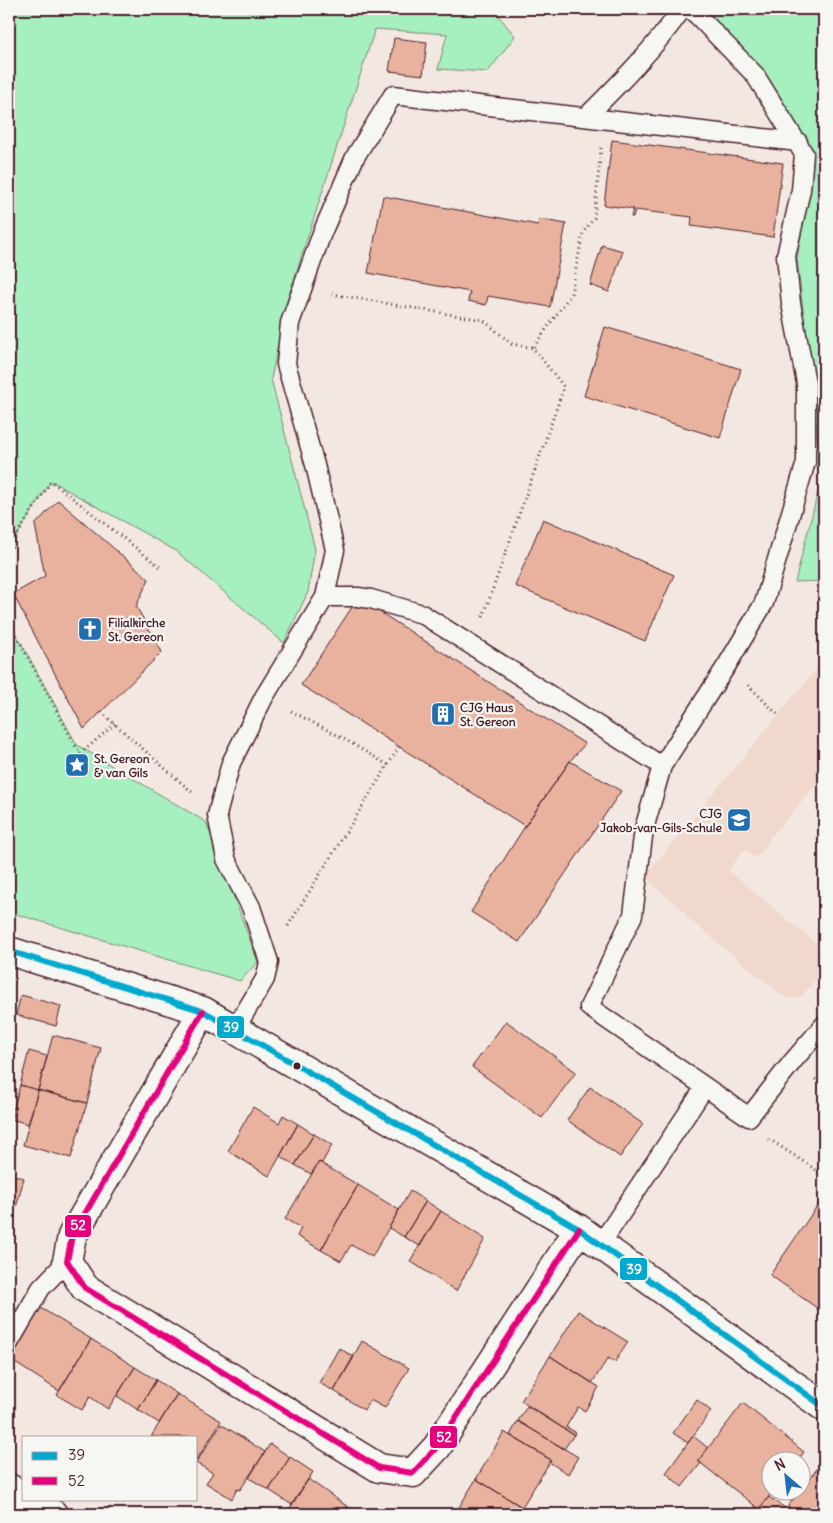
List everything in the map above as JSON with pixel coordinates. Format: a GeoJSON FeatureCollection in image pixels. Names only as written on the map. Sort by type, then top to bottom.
{"type":"FeatureCollection","features":[{"type":"Feature","properties":{"kind":"street"},"geometry":{"type":"LineString","coordinates":[[9,951],[203,1010],[590,1237],[824,1407]]}},
{"type":"Feature","properties":{"kind":"street"},"geometry":{"type":"LineString","coordinates":[[203,1010],[72,1236],[67,1261],[85,1288],[379,1468],[414,1473],[437,1447],[590,1237]]}},
{"type":"Feature","properties":{"kind":"street"},"geometry":{"type":"LineString","coordinates":[[9,1488],[22,1496]]}},
{"type":"Feature","properties":{"kind":"street"},"geometry":{"type":"LineString","coordinates":[[30,1500],[53,1514]]}},
{"type":"Feature","properties":{"kind":"lane"},"geometry":{"type":"LineString","coordinates":[[586,117],[663,36],[682,9]]}},
{"type":"Feature","properties":{"kind":"lane"},"geometry":{"type":"LineString","coordinates":[[690,9],[755,75],[804,154],[801,190],[786,256],[791,303],[806,383],[806,462],[764,603],[728,665],[662,766],[644,829],[633,915],[589,1007],[749,1117],[824,1025]]}},
{"type":"Feature","properties":{"kind":"lane"},"geometry":{"type":"LineString","coordinates":[[234,1029],[265,979],[270,962],[251,907],[226,859],[218,815],[231,763],[264,697],[325,597],[335,550],[315,465],[286,364],[290,323],[322,233],[355,157],[393,95],[798,142]]}},
{"type":"Feature","properties":{"kind":"lane"},"geometry":{"type":"LineString","coordinates":[[325,597],[370,598],[422,614],[662,766]]}},
{"type":"Feature","properties":{"kind":"lane"},"geometry":{"type":"LineString","coordinates":[[590,1237],[705,1087]]}},
{"type":"Feature","properties":{"kind":"lane"},"geometry":{"type":"LineString","coordinates":[[9,1343],[41,1288],[67,1261]]}},
{"type":"Feature","properties":{"kind":"path"},"geometry":{"type":"LineString","coordinates":[[533,348],[571,294],[582,233],[594,218],[604,119]]}},
{"type":"Feature","properties":{"kind":"path"},"geometry":{"type":"LineString","coordinates":[[302,288],[484,320],[512,344],[533,348],[564,387],[472,646]]}},
{"type":"Feature","properties":{"kind":"path"},"geometry":{"type":"LineString","coordinates":[[9,552],[19,532],[51,481],[160,567]]}},
{"type":"Feature","properties":{"kind":"path"},"geometry":{"type":"LineString","coordinates":[[9,622],[80,754],[115,724]]}},
{"type":"Feature","properties":{"kind":"path"},"geometry":{"type":"LineString","coordinates":[[728,665],[778,715]]}},
{"type":"Feature","properties":{"kind":"path"},"geometry":{"type":"LineString","coordinates":[[264,697],[339,736],[388,765]]}},
{"type":"Feature","properties":{"kind":"path"},"geometry":{"type":"LineString","coordinates":[[101,712],[218,815]]}},
{"type":"Feature","properties":{"kind":"path"},"geometry":{"type":"LineString","coordinates":[[270,962],[292,919],[347,834],[399,747]]}},
{"type":"Feature","properties":{"kind":"path"},"geometry":{"type":"LineString","coordinates":[[749,1117],[758,1132],[824,1175]]}},
{"type":"Feature","properties":{"kind":"shaded area","name":"CJG Jakob-van-Gils-Schule"},"geometry":{"type":"Polygon","coordinates":[[[824,660],[824,775],[767,842],[756,858],[745,849],[728,870],[824,950],[824,967],[803,995],[797,998],[789,998],[783,996],[685,916],[687,914],[644,877],[824,660]]]}},
{"type":"Feature","properties":{"kind":"green space"},"geometry":{"type":"Polygon","coordinates":[[[9,9],[493,9],[515,36],[488,72],[438,69],[447,34],[375,29],[287,301],[271,379],[315,549],[308,592],[284,643],[176,551],[51,481],[19,532],[9,552],[9,9]]]}},
{"type":"Feature","properties":{"kind":"green space"},"geometry":{"type":"Polygon","coordinates":[[[698,9],[824,9],[824,449],[819,449],[797,259],[813,164],[811,152],[698,9]]]}},
{"type":"Feature","properties":{"kind":"green space"},"geometry":{"type":"Polygon","coordinates":[[[821,480],[824,480],[824,581],[795,582],[821,480]]]}},
{"type":"Feature","properties":{"kind":"green space"},"geometry":{"type":"Polygon","coordinates":[[[9,621],[77,745],[206,822],[258,962],[240,981],[9,912],[9,621]]]}},
{"type":"Feature","properties":{"kind":"building"},"geometry":{"type":"Polygon","coordinates":[[[394,38],[427,42],[423,75],[389,71],[394,38]]]}},
{"type":"Feature","properties":{"kind":"building"},"geometry":{"type":"Polygon","coordinates":[[[612,140],[783,163],[773,237],[691,226],[692,217],[635,210],[633,217],[631,217],[633,209],[604,205],[612,140]]]}},
{"type":"Feature","properties":{"kind":"building"},"geometry":{"type":"Polygon","coordinates":[[[383,196],[538,225],[539,219],[566,224],[550,307],[488,296],[486,305],[468,301],[470,292],[368,273],[383,196]]]}},
{"type":"Feature","properties":{"kind":"building"},"geometry":{"type":"Polygon","coordinates":[[[602,245],[623,251],[609,292],[590,285],[602,245]]]}},
{"type":"Feature","properties":{"kind":"building"},"geometry":{"type":"Polygon","coordinates":[[[605,327],[741,369],[720,438],[584,396],[605,327]]]}},
{"type":"Feature","properties":{"kind":"building","name":"Filialkirche St. Gereon"},"geometry":{"type":"Polygon","coordinates":[[[58,500],[149,579],[136,606],[162,652],[84,729],[13,594],[45,576],[35,525],[58,500]]]}},
{"type":"Feature","properties":{"kind":"building"},"geometry":{"type":"Polygon","coordinates":[[[543,519],[674,575],[645,641],[515,586],[543,519]]]}},
{"type":"Feature","properties":{"kind":"building","name":"CJG Haus St. Gereon"},"geometry":{"type":"Polygon","coordinates":[[[358,598],[585,744],[570,761],[525,826],[301,685],[358,598]]]}},
{"type":"Feature","properties":{"kind":"building"},"geometry":{"type":"Polygon","coordinates":[[[570,761],[621,791],[519,942],[471,912],[525,826],[570,761]]]}},
{"type":"Feature","properties":{"kind":"building"},"geometry":{"type":"Polygon","coordinates":[[[21,995],[61,1006],[56,1026],[16,1015],[21,995]]]}},
{"type":"Feature","properties":{"kind":"building"},"geometry":{"type":"Polygon","coordinates":[[[506,1021],[576,1072],[542,1118],[472,1067],[506,1021]]]}},
{"type":"Feature","properties":{"kind":"building"},"geometry":{"type":"Polygon","coordinates":[[[53,1035],[101,1048],[87,1103],[38,1090],[53,1035]]]}},
{"type":"Feature","properties":{"kind":"building"},"geometry":{"type":"Polygon","coordinates":[[[29,1051],[47,1056],[38,1090],[20,1085],[29,1051]]]}},
{"type":"Feature","properties":{"kind":"building"},"geometry":{"type":"Polygon","coordinates":[[[20,1085],[38,1090],[28,1124],[11,1119],[20,1085]]]}},
{"type":"Feature","properties":{"kind":"building"},"geometry":{"type":"Polygon","coordinates":[[[590,1087],[643,1124],[620,1157],[567,1120],[590,1087]]]}},
{"type":"Feature","properties":{"kind":"building"},"geometry":{"type":"Polygon","coordinates":[[[38,1090],[87,1103],[71,1158],[23,1145],[38,1090]]]}},
{"type":"Feature","properties":{"kind":"building"},"geometry":{"type":"Polygon","coordinates":[[[253,1107],[279,1123],[283,1115],[298,1124],[269,1176],[228,1151],[253,1107]]]}},
{"type":"Feature","properties":{"kind":"building"},"geometry":{"type":"Polygon","coordinates":[[[298,1124],[314,1134],[295,1165],[280,1156],[298,1124]]]}},
{"type":"Feature","properties":{"kind":"building"},"geometry":{"type":"Polygon","coordinates":[[[314,1134],[332,1145],[322,1163],[319,1162],[311,1174],[295,1165],[314,1134]]]}},
{"type":"Feature","properties":{"kind":"building"},"geometry":{"type":"Polygon","coordinates":[[[319,1162],[358,1185],[321,1250],[297,1236],[301,1228],[285,1219],[319,1162]]]}},
{"type":"Feature","properties":{"kind":"building"},"geometry":{"type":"Polygon","coordinates":[[[9,1174],[24,1178],[10,1231],[9,1230],[9,1174]]]}},
{"type":"Feature","properties":{"kind":"building"},"geometry":{"type":"Polygon","coordinates":[[[358,1185],[399,1210],[372,1257],[351,1245],[341,1261],[321,1250],[358,1185]]]}},
{"type":"Feature","properties":{"kind":"building"},"geometry":{"type":"Polygon","coordinates":[[[410,1191],[426,1201],[404,1237],[389,1228],[410,1191]]]}},
{"type":"Feature","properties":{"kind":"building"},"geometry":{"type":"Polygon","coordinates":[[[824,1196],[824,1313],[770,1275],[824,1196]]]}},
{"type":"Feature","properties":{"kind":"building"},"geometry":{"type":"Polygon","coordinates":[[[426,1201],[441,1211],[420,1246],[404,1237],[426,1201]]]}},
{"type":"Feature","properties":{"kind":"building"},"geometry":{"type":"Polygon","coordinates":[[[441,1211],[485,1239],[456,1291],[410,1261],[441,1211]]]}},
{"type":"Feature","properties":{"kind":"building"},"geometry":{"type":"Polygon","coordinates":[[[9,1306],[18,1311],[9,1326],[9,1306]]]}},
{"type":"Feature","properties":{"kind":"building"},"geometry":{"type":"Polygon","coordinates":[[[39,1307],[91,1339],[59,1391],[9,1359],[9,1355],[39,1307]]]}},
{"type":"Feature","properties":{"kind":"building"},"geometry":{"type":"Polygon","coordinates":[[[578,1311],[628,1342],[615,1362],[608,1358],[592,1383],[550,1356],[578,1311]]]}},
{"type":"Feature","properties":{"kind":"building"},"geometry":{"type":"Polygon","coordinates":[[[91,1339],[135,1367],[108,1409],[90,1397],[82,1410],[57,1395],[91,1339]]]}},
{"type":"Feature","properties":{"kind":"building"},"geometry":{"type":"Polygon","coordinates":[[[362,1341],[409,1368],[385,1408],[370,1400],[364,1410],[334,1391],[362,1341]]]}},
{"type":"Feature","properties":{"kind":"building"},"geometry":{"type":"Polygon","coordinates":[[[339,1348],[354,1357],[334,1391],[319,1383],[339,1348]]]}},
{"type":"Feature","properties":{"kind":"building"},"geometry":{"type":"Polygon","coordinates":[[[550,1356],[599,1387],[585,1411],[578,1407],[566,1427],[575,1432],[574,1435],[521,1401],[550,1356]]]}},
{"type":"Feature","properties":{"kind":"building"},"geometry":{"type":"Polygon","coordinates":[[[135,1367],[156,1380],[138,1410],[117,1396],[135,1367]]]}},
{"type":"Feature","properties":{"kind":"building"},"geometry":{"type":"Polygon","coordinates":[[[156,1380],[177,1394],[159,1423],[138,1410],[156,1380]]]}},
{"type":"Feature","properties":{"kind":"building"},"geometry":{"type":"Polygon","coordinates":[[[177,1394],[221,1421],[198,1458],[198,1436],[152,1436],[177,1394]]]}},
{"type":"Feature","properties":{"kind":"building"},"geometry":{"type":"Polygon","coordinates":[[[697,1400],[711,1411],[688,1443],[673,1433],[697,1400]]]}},
{"type":"Feature","properties":{"kind":"building"},"geometry":{"type":"Polygon","coordinates":[[[743,1403],[802,1450],[760,1450],[760,1500],[766,1500],[759,1509],[698,1461],[743,1403]]]}},
{"type":"Feature","properties":{"kind":"building"},"geometry":{"type":"Polygon","coordinates":[[[527,1406],[574,1435],[564,1449],[518,1421],[527,1406]]]}},
{"type":"Feature","properties":{"kind":"building"},"geometry":{"type":"Polygon","coordinates":[[[518,1421],[578,1457],[568,1474],[549,1462],[551,1460],[510,1435],[518,1421]]]}},
{"type":"Feature","properties":{"kind":"building"},"geometry":{"type":"Polygon","coordinates":[[[221,1424],[265,1452],[240,1490],[237,1489],[232,1499],[206,1483],[213,1473],[198,1464],[198,1460],[221,1424]]]}},
{"type":"Feature","properties":{"kind":"building"},"geometry":{"type":"Polygon","coordinates":[[[504,1432],[551,1460],[522,1507],[476,1479],[504,1432]]]}},
{"type":"Feature","properties":{"kind":"building"},"geometry":{"type":"Polygon","coordinates":[[[693,1436],[708,1448],[698,1461],[701,1463],[682,1487],[666,1473],[693,1436]]]}},
{"type":"Feature","properties":{"kind":"building"},"geometry":{"type":"Polygon","coordinates":[[[270,1444],[290,1457],[269,1490],[249,1478],[270,1444]]]}},
{"type":"Feature","properties":{"kind":"building"},"geometry":{"type":"Polygon","coordinates":[[[290,1457],[313,1472],[292,1505],[269,1490],[290,1457]]]}},
{"type":"Feature","properties":{"kind":"building"},"geometry":{"type":"Polygon","coordinates":[[[820,1465],[824,1468],[824,1514],[798,1514],[788,1506],[793,1500],[810,1500],[810,1478],[820,1465]]]}},
{"type":"Feature","properties":{"kind":"building"},"geometry":{"type":"Polygon","coordinates":[[[308,1479],[348,1507],[344,1514],[286,1514],[308,1479]]]}},
{"type":"Feature","properties":{"kind":"building"},"geometry":{"type":"Polygon","coordinates":[[[476,1479],[530,1512],[529,1514],[466,1514],[458,1509],[476,1479]]]}},
{"type":"Feature","properties":{"kind":"building"},"geometry":{"type":"Polygon","coordinates":[[[766,1500],[773,1500],[785,1508],[781,1514],[751,1514],[756,1507],[759,1509],[766,1500]]]}},
{"type":"Feature","properties":{"kind":"building"},"geometry":{"type":"Polygon","coordinates":[[[348,1507],[360,1514],[344,1514],[348,1507]]]}},
{"type":"Feature","properties":{"kind":"transit line","name":"39"},"geometry":{"type":"LineString","coordinates":[[9,951],[203,1011],[579,1229],[824,1407]]}},
{"type":"Feature","properties":{"kind":"transit line","name":"52"},"geometry":{"type":"LineString","coordinates":[[203,1011],[72,1236],[67,1261],[85,1288],[379,1468],[413,1473],[437,1447],[579,1229]]}},
{"type":"Feature","properties":{"kind":"place","name":"Filialkirche St. Gereon"},"geometry":{"type":"Point","coordinates":[90,629]}},
{"type":"Feature","properties":{"kind":"place","name":"CJG Haus St. Gereon"},"geometry":{"type":"Point","coordinates":[443,714]}},
{"type":"Feature","properties":{"kind":"place","name":"St. Gereon & van Gils"},"geometry":{"type":"Point","coordinates":[77,765]}},
{"type":"Feature","properties":{"kind":"place","name":"CJG Jakob-van-Gils-Schule"},"geometry":{"type":"Point","coordinates":[739,820]}}]}
